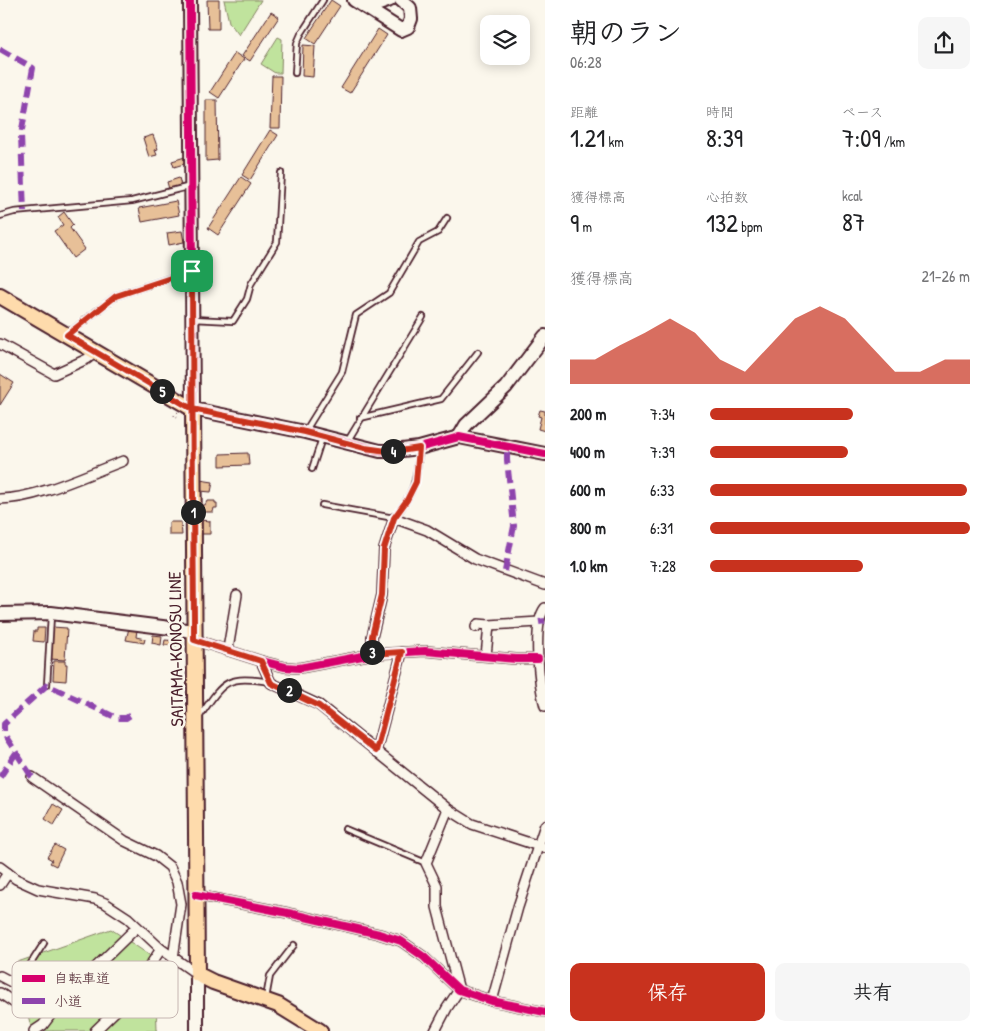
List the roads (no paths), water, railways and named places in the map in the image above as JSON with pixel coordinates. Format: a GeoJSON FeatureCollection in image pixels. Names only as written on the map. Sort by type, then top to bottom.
{"type":"FeatureCollection","features":[{"type":"Feature","properties":{"kind":"main road"},"geometry":{"type":"LineString","coordinates":[[0,296],[189,409]]}},
{"type":"Feature","properties":{"kind":"main road","name":"SAITAMA-KONOSU LINE"},"geometry":{"type":"LineString","coordinates":[[189,409],[194,635],[197,974]]}},
{"type":"Feature","properties":{"kind":"main road"},"geometry":{"type":"LineString","coordinates":[[197,974],[213,982],[266,1000],[292,1013],[320,1031]]}},
{"type":"Feature","properties":{"kind":"street"},"geometry":{"type":"LineString","coordinates":[[190,0],[192,319],[189,409],[305,432],[380,451],[394,452],[419,448],[459,437],[545,454]]}},
{"type":"Feature","properties":{"kind":"street"},"geometry":{"type":"LineString","coordinates":[[360,3],[373,6],[390,0]]}},
{"type":"Feature","properties":{"kind":"street"},"geometry":{"type":"LineString","coordinates":[[360,3],[401,30],[408,27],[412,19],[410,8],[401,0]]}},
{"type":"Feature","properties":{"kind":"street"},"geometry":{"type":"LineString","coordinates":[[459,437],[466,425],[491,404],[544,340]]}},
{"type":"Feature","properties":{"kind":"street"},"geometry":{"type":"LineString","coordinates":[[0,344],[54,374],[87,359],[96,352]]}},
{"type":"Feature","properties":{"kind":"street"},"geometry":{"type":"LineString","coordinates":[[0,499],[8,499],[48,489],[123,461]]}},
{"type":"Feature","properties":{"kind":"street"},"geometry":{"type":"LineString","coordinates":[[372,654],[372,636],[382,595],[384,549],[394,518],[427,530],[474,559],[545,586]]}},
{"type":"Feature","properties":{"kind":"street"},"geometry":{"type":"LineString","coordinates":[[228,649],[237,595]]}},
{"type":"Feature","properties":{"kind":"street"},"geometry":{"type":"LineString","coordinates":[[545,608],[539,622],[538,659],[545,706]]}},
{"type":"Feature","properties":{"kind":"street"},"geometry":{"type":"LineString","coordinates":[[0,614],[51,614],[194,635],[261,661],[285,667],[299,668],[372,654],[425,650],[538,659]]}},
{"type":"Feature","properties":{"kind":"street"},"geometry":{"type":"LineString","coordinates":[[476,627],[478,624],[489,626],[539,622]]}},
{"type":"Feature","properties":{"kind":"street"},"geometry":{"type":"LineString","coordinates":[[486,656],[489,626]]}},
{"type":"Feature","properties":{"kind":"street"},"geometry":{"type":"LineString","coordinates":[[376,751],[402,652]]}},
{"type":"Feature","properties":{"kind":"street"},"geometry":{"type":"LineString","coordinates":[[261,661],[271,683],[319,706],[448,809],[472,824],[541,847]]}},
{"type":"Feature","properties":{"kind":"street"},"geometry":{"type":"LineString","coordinates":[[32,777],[125,841],[156,856],[170,867],[177,882],[181,904],[173,958]]}},
{"type":"Feature","properties":{"kind":"street"},"geometry":{"type":"LineString","coordinates":[[435,1031],[459,990],[437,907],[436,886],[426,863],[448,809]]}},
{"type":"Feature","properties":{"kind":"street"},"geometry":{"type":"LineString","coordinates":[[492,1001],[541,847],[545,825]]}},
{"type":"Feature","properties":{"kind":"street"},"geometry":{"type":"LineString","coordinates":[[0,867],[38,889],[95,899],[118,910],[161,949],[178,961]]}},
{"type":"Feature","properties":{"kind":"street"},"geometry":{"type":"LineString","coordinates":[[0,885],[8,873]]}},
{"type":"Feature","properties":{"kind":"street"},"geometry":{"type":"LineString","coordinates":[[196,895],[288,913],[379,934],[401,941],[424,957],[459,990],[492,1001],[545,1012]]}},
{"type":"Feature","properties":{"kind":"street"},"geometry":{"type":"LineString","coordinates":[[102,961],[137,927]]}},
{"type":"Feature","properties":{"kind":"street"},"geometry":{"type":"LineString","coordinates":[[153,961],[161,949]]}},
{"type":"Feature","properties":{"kind":"street"},"geometry":{"type":"LineString","coordinates":[[178,961],[197,974],[197,1031]]}},
{"type":"Feature","properties":{"kind":"street"},"geometry":{"type":"LineString","coordinates":[[0,976],[12,982]]}},
{"type":"Feature","properties":{"kind":"street"},"geometry":{"type":"LineString","coordinates":[[0,993],[12,1001]]}},
{"type":"Feature","properties":{"kind":"street"},"geometry":{"type":"LineString","coordinates":[[34,1031],[43,1025],[48,1018]]}},
{"type":"Feature","properties":{"kind":"street"},"geometry":{"type":"LineString","coordinates":[[95,1031],[108,1018]]}},
{"type":"Feature","properties":{"kind":"lane"},"geometry":{"type":"LineString","coordinates":[[295,73],[297,43],[323,0]]}},
{"type":"Feature","properties":{"kind":"lane"},"geometry":{"type":"LineString","coordinates":[[192,319],[233,321],[247,299],[251,284],[277,242],[281,173]]}},
{"type":"Feature","properties":{"kind":"lane"},"geometry":{"type":"LineString","coordinates":[[0,216],[14,212],[132,201],[191,186]]}},
{"type":"Feature","properties":{"kind":"lane"},"geometry":{"type":"LineString","coordinates":[[305,432],[342,372],[356,315],[389,293],[420,242],[438,232],[448,218]]}},
{"type":"Feature","properties":{"kind":"lane"},"geometry":{"type":"LineString","coordinates":[[67,335],[116,296],[192,271]]}},
{"type":"Feature","properties":{"kind":"lane"},"geometry":{"type":"LineString","coordinates":[[346,443],[423,318]]}},
{"type":"Feature","properties":{"kind":"lane"},"geometry":{"type":"LineString","coordinates":[[360,418],[441,399],[478,352]]}},
{"type":"Feature","properties":{"kind":"lane"},"geometry":{"type":"LineString","coordinates":[[312,469],[322,436]]}},
{"type":"Feature","properties":{"kind":"lane"},"geometry":{"type":"LineString","coordinates":[[322,506],[394,518],[407,500],[416,482],[419,448]]}},
{"type":"Feature","properties":{"kind":"lane"},"geometry":{"type":"LineString","coordinates":[[46,685],[51,614]]}},
{"type":"Feature","properties":{"kind":"lane"},"geometry":{"type":"LineString","coordinates":[[195,722],[224,684],[238,679],[271,683]]}},
{"type":"Feature","properties":{"kind":"lane"},"geometry":{"type":"LineString","coordinates":[[345,829],[426,863]]}},
{"type":"Feature","properties":{"kind":"lane"},"geometry":{"type":"LineString","coordinates":[[32,961],[44,943]]}},
{"type":"Feature","properties":{"kind":"lane"},"geometry":{"type":"LineString","coordinates":[[266,1000],[270,976],[294,945]]}}]}
